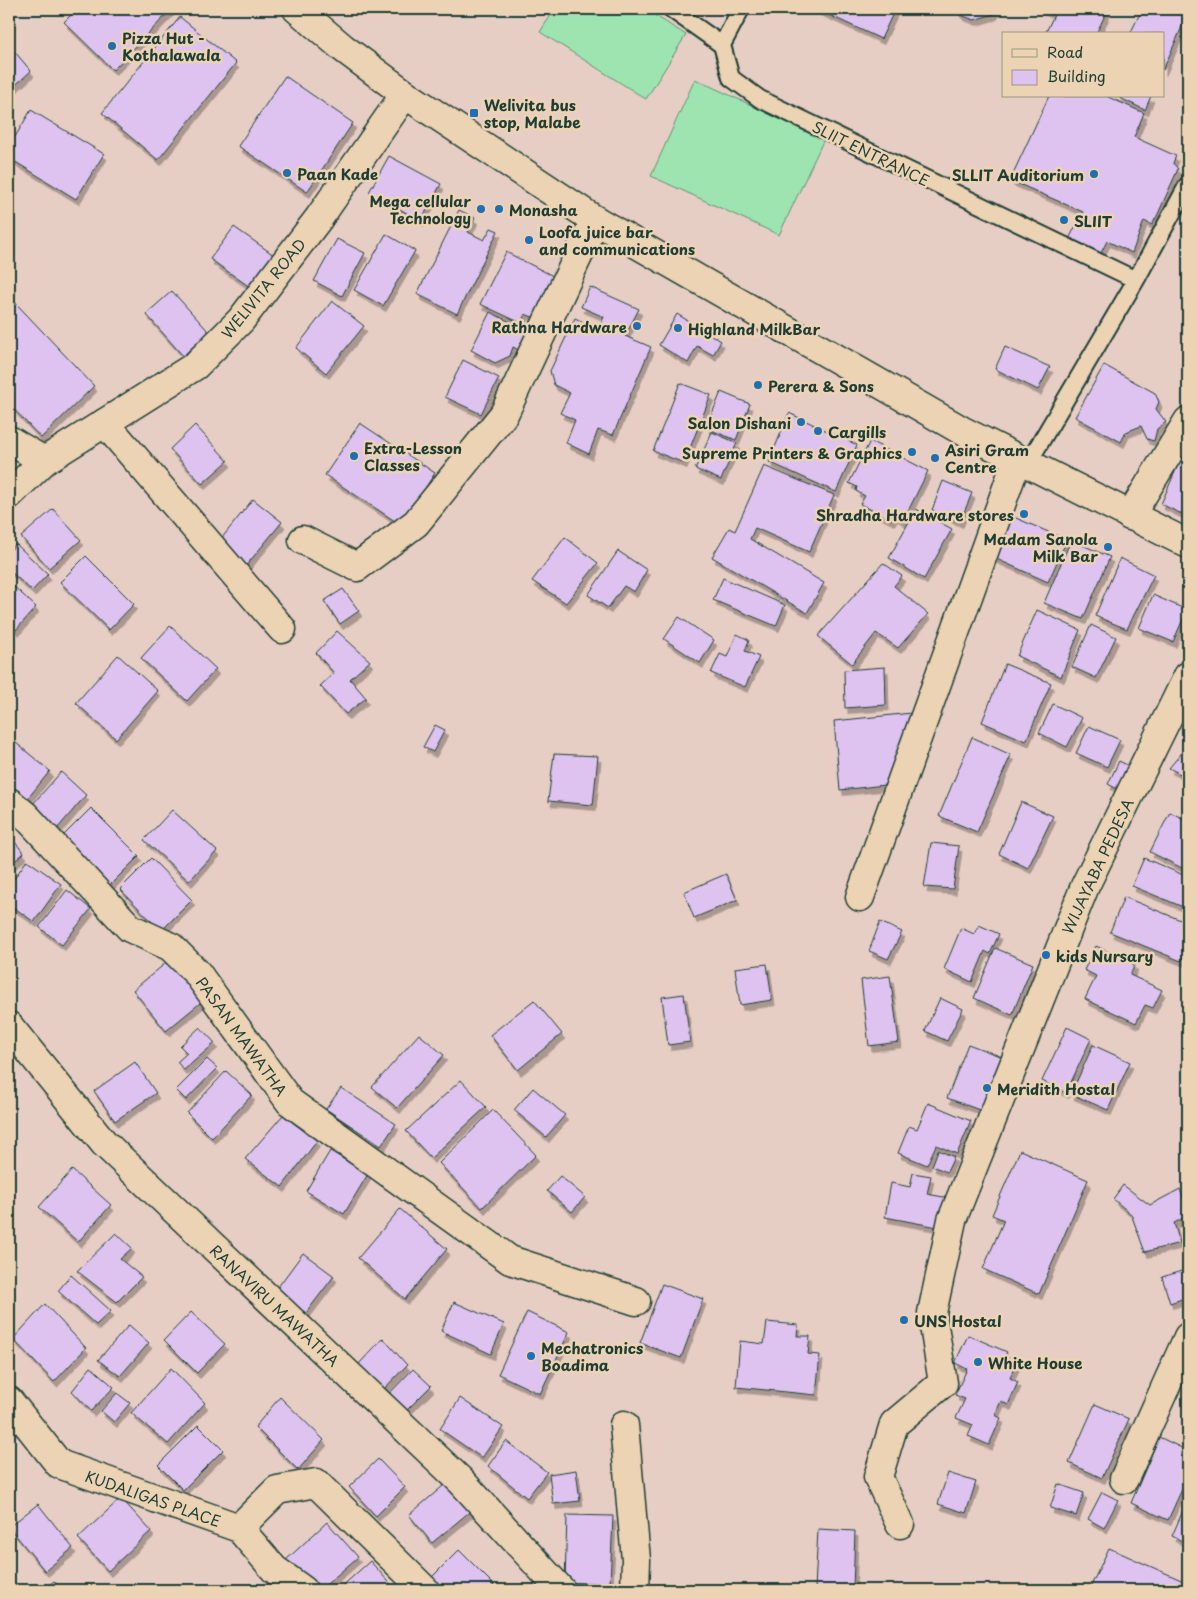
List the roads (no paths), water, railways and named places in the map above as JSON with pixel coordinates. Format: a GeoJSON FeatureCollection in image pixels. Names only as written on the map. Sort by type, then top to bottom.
{"type":"FeatureCollection","features":[{"type":"Feature","properties":{"kind":"street"},"geometry":{"type":"LineString","coordinates":[[296,9],[343,48],[405,94],[595,220],[1022,462],[1188,544]]}},
{"type":"Feature","properties":{"kind":"street","name":"WELIVITA ROAD"},"geometry":{"type":"LineString","coordinates":[[9,494],[44,460],[195,366],[242,320],[319,218],[405,94]]}},
{"type":"Feature","properties":{"kind":"street"},"geometry":{"type":"LineString","coordinates":[[303,540],[357,567],[416,523],[504,414],[595,220]]}},
{"type":"Feature","properties":{"kind":"street"},"geometry":{"type":"LineString","coordinates":[[1130,516],[1188,421]]}},
{"type":"Feature","properties":{"kind":"street"},"geometry":{"type":"LineString","coordinates":[[104,423],[282,629]]}},
{"type":"Feature","properties":{"kind":"street"},"geometry":{"type":"LineString","coordinates":[[9,440],[44,460]]}},
{"type":"Feature","properties":{"kind":"street"},"geometry":{"type":"LineString","coordinates":[[860,897],[1022,462]]}},
{"type":"Feature","properties":{"kind":"street","name":"WIJAYABA PEDESA"},"geometry":{"type":"LineString","coordinates":[[900,1524],[878,1477],[894,1424],[943,1383],[932,1313],[952,1220],[1085,886],[1188,676]]}},
{"type":"Feature","properties":{"kind":"street","name":"PASAN MAWATHA"},"geometry":{"type":"LineString","coordinates":[[9,802],[24,815],[130,928],[171,947],[197,973],[290,1102],[510,1260],[636,1301]]}},
{"type":"Feature","properties":{"kind":"street","name":"RANAVIRU MAWATHA"},"geometry":{"type":"LineString","coordinates":[[9,1026],[104,1143],[461,1480],[555,1584]]}},
{"type":"Feature","properties":{"kind":"street"},"geometry":{"type":"LineString","coordinates":[[1124,1479],[1188,1337]]}},
{"type":"Feature","properties":{"kind":"street","name":"KUDALIGAS PLACE"},"geometry":{"type":"LineString","coordinates":[[9,1401],[59,1464],[239,1528],[274,1569],[303,1590]]}},
{"type":"Feature","properties":{"kind":"street"},"geometry":{"type":"LineString","coordinates":[[624,1425],[636,1560],[635,1590]]}},
{"type":"Feature","properties":{"kind":"street"},"geometry":{"type":"LineString","coordinates":[[239,1528],[277,1490],[316,1483],[425,1590]]}},
{"type":"Feature","properties":{"kind":"lane"},"geometry":{"type":"LineString","coordinates":[[671,9],[722,45],[741,9]]}},
{"type":"Feature","properties":{"kind":"lane","name":"SLIIT ENTRANCE"},"geometry":{"type":"LineString","coordinates":[[722,45],[731,78],[760,99],[1136,280]]}},
{"type":"Feature","properties":{"kind":"lane"},"geometry":{"type":"LineString","coordinates":[[1022,462],[1136,280],[1188,184]]}},
{"type":"Feature","properties":{"kind":"place","name":"Pizza Hut - Kothalawala"},"geometry":{"type":"Point","coordinates":[112,46]}},
{"type":"Feature","properties":{"kind":"place","name":"Welivita bus stop, Malabe"},"geometry":{"type":"Point","coordinates":[474,113]}},
{"type":"Feature","properties":{"kind":"place","name":"Paan Kade"},"geometry":{"type":"Point","coordinates":[287,173]}},
{"type":"Feature","properties":{"kind":"place","name":"SLLIT Auditorium"},"geometry":{"type":"Point","coordinates":[1094,174]}},
{"type":"Feature","properties":{"kind":"place","name":"Mega cellular Technology"},"geometry":{"type":"Point","coordinates":[481,209]}},
{"type":"Feature","properties":{"kind":"place","name":"Monasha"},"geometry":{"type":"Point","coordinates":[499,209]}},
{"type":"Feature","properties":{"kind":"place","name":"SLIIT"},"geometry":{"type":"Point","coordinates":[1064,220]}},
{"type":"Feature","properties":{"kind":"place","name":"Loofa juice bar and communications"},"geometry":{"type":"Point","coordinates":[529,240]}},
{"type":"Feature","properties":{"kind":"place","name":"Rathna Hardware"},"geometry":{"type":"Point","coordinates":[637,326]}},
{"type":"Feature","properties":{"kind":"place","name":"Highland MilkBar"},"geometry":{"type":"Point","coordinates":[678,328]}},
{"type":"Feature","properties":{"kind":"place","name":"Perera & Sons"},"geometry":{"type":"Point","coordinates":[758,385]}},
{"type":"Feature","properties":{"kind":"place","name":"Salon Dishani"},"geometry":{"type":"Point","coordinates":[801,422]}},
{"type":"Feature","properties":{"kind":"place","name":"Cargills"},"geometry":{"type":"Point","coordinates":[818,431]}},
{"type":"Feature","properties":{"kind":"place","name":"Supreme Printers & Graphics"},"geometry":{"type":"Point","coordinates":[912,452]}},
{"type":"Feature","properties":{"kind":"place","name":"Extra-Lesson Classes"},"geometry":{"type":"Point","coordinates":[354,456]}},
{"type":"Feature","properties":{"kind":"place","name":"Asiri Gram Centre"},"geometry":{"type":"Point","coordinates":[935,458]}},
{"type":"Feature","properties":{"kind":"place","name":"Shradha Hardware stores"},"geometry":{"type":"Point","coordinates":[1024,514]}},
{"type":"Feature","properties":{"kind":"place","name":"Madam Sanola Milk Bar"},"geometry":{"type":"Point","coordinates":[1108,547]}},
{"type":"Feature","properties":{"kind":"place","name":"kids Nursary"},"geometry":{"type":"Point","coordinates":[1046,955]}},
{"type":"Feature","properties":{"kind":"place","name":"Meridith Hostal"},"geometry":{"type":"Point","coordinates":[987,1088]}},
{"type":"Feature","properties":{"kind":"place","name":"UNS Hostal"},"geometry":{"type":"Point","coordinates":[904,1320]}},
{"type":"Feature","properties":{"kind":"place","name":"Mechatronics Boadima"},"geometry":{"type":"Point","coordinates":[531,1356]}},
{"type":"Feature","properties":{"kind":"place","name":"White House"},"geometry":{"type":"Point","coordinates":[978,1362]}}]}
